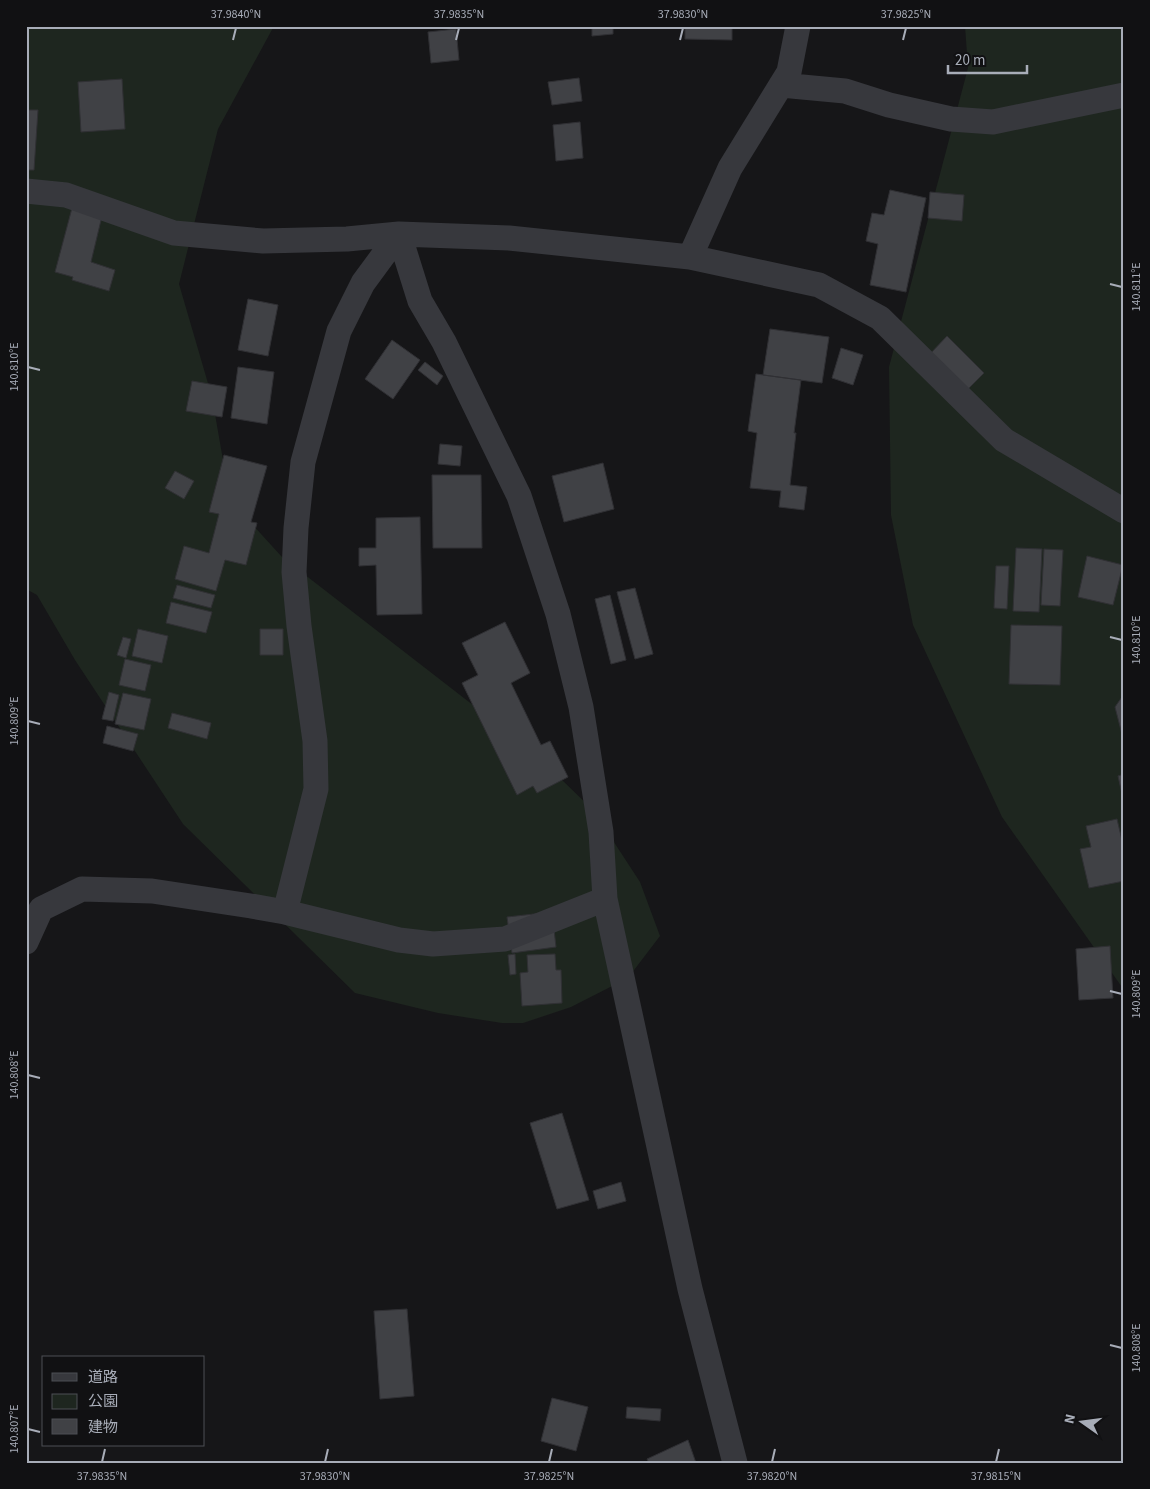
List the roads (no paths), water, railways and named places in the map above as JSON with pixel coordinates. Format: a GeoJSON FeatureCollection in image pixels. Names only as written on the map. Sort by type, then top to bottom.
{"type":"FeatureCollection","features":[{"type":"Feature","properties":{"kind":"street"},"geometry":{"type":"LineString","coordinates":[[690,258],[730,168],[789,72],[798,26]]}},
{"type":"Feature","properties":{"kind":"street"},"geometry":{"type":"LineString","coordinates":[[781,85],[845,90],[889,105],[951,120],[993,122],[1124,95]]}},
{"type":"Feature","properties":{"kind":"street"},"geometry":{"type":"LineString","coordinates":[[26,191],[66,195],[174,232],[263,241],[347,239],[399,234],[509,238],[690,258],[819,285],[880,318],[1004,440],[1124,511]]}},
{"type":"Feature","properties":{"kind":"street"},"geometry":{"type":"LineString","coordinates":[[399,234],[420,301],[444,342],[518,496],[558,614],[581,707],[601,832],[605,899],[690,1289],[735,1463]]}},
{"type":"Feature","properties":{"kind":"street"},"geometry":{"type":"LineString","coordinates":[[285,912],[316,789],[315,740],[299,626],[294,572],[296,528],[304,462],[339,331],[363,283],[399,234]]}},
{"type":"Feature","properties":{"kind":"street"},"geometry":{"type":"LineString","coordinates":[[26,942],[41,909],[82,889],[152,891],[285,912],[399,940],[433,944],[505,939],[605,899]]}}]}
